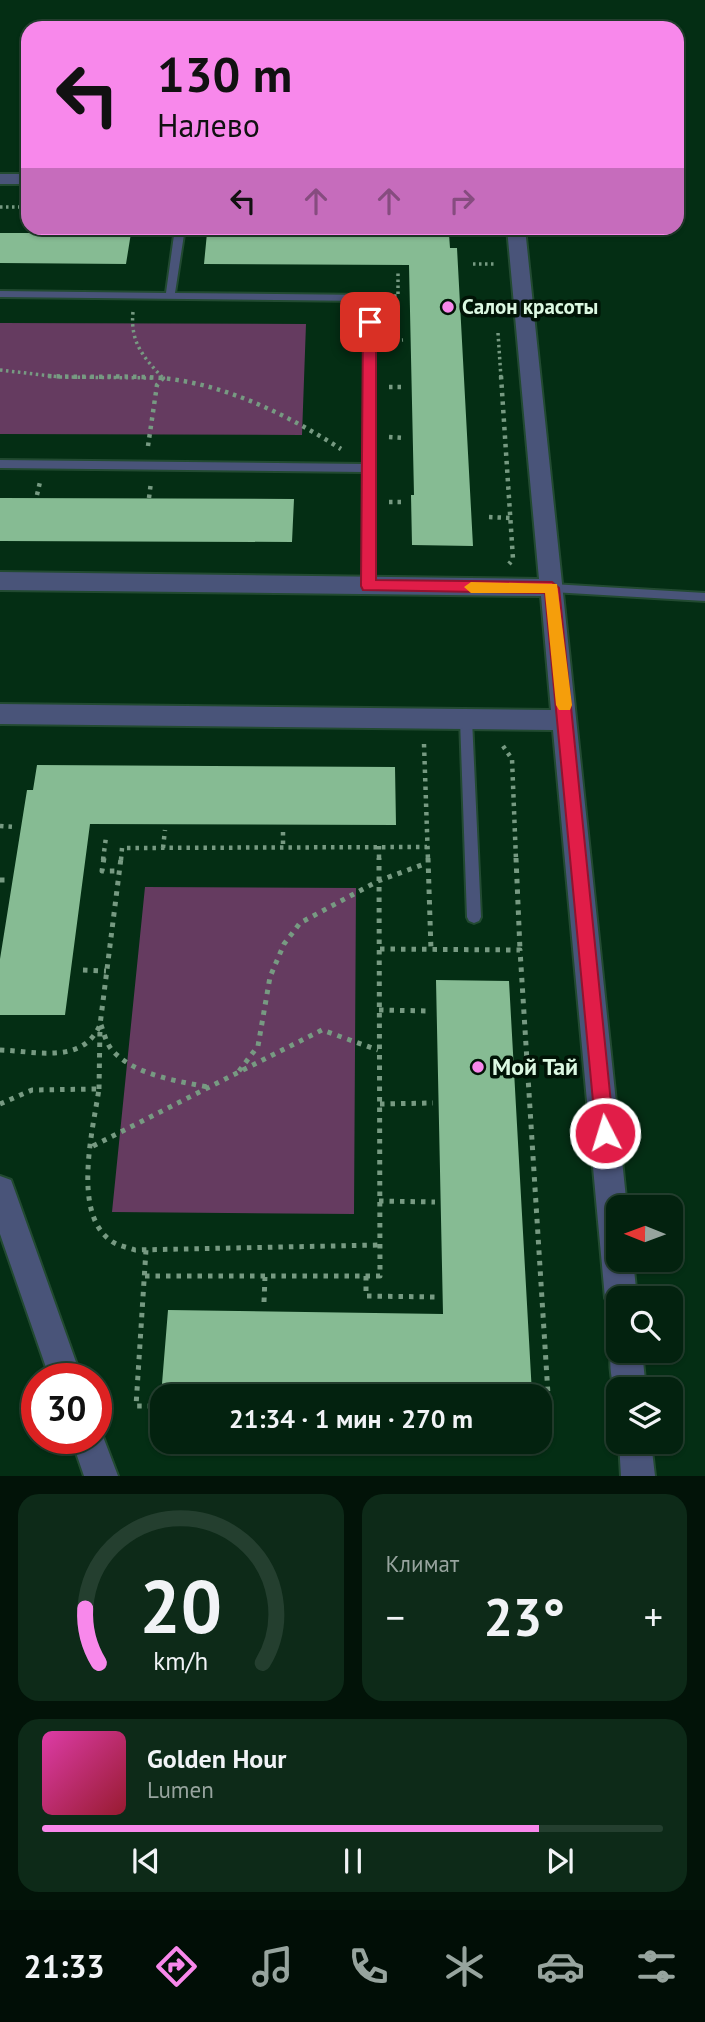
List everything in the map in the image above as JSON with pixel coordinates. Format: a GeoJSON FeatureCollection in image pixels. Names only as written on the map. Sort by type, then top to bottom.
{"type":"FeatureCollection","features":[{"type":"Feature","properties":{"kind":"street"},"geometry":{"type":"LineString","coordinates":[[0,179],[21,179]]}},
{"type":"Feature","properties":{"kind":"street"},"geometry":{"type":"LineString","coordinates":[[517,235],[620,1286]]}},
{"type":"Feature","properties":{"kind":"street"},"geometry":{"type":"LineString","coordinates":[[0,582],[552,588]]}},
{"type":"Feature","properties":{"kind":"street"},"geometry":{"type":"LineString","coordinates":[[0,715],[466,730],[565,720]]}},
{"type":"Feature","properties":{"kind":"street"},"geometry":{"type":"LineString","coordinates":[[0,1191],[60,1363]]}},
{"type":"Feature","properties":{"kind":"street"},"geometry":{"type":"LineString","coordinates":[[92,1454],[100,1476]]}},
{"type":"Feature","properties":{"kind":"street"},"geometry":{"type":"LineString","coordinates":[[636,1454],[638,1476]]}},
{"type":"Feature","properties":{"kind":"lane"},"geometry":{"type":"LineString","coordinates":[[170,296],[179,235]]}},
{"type":"Feature","properties":{"kind":"lane"},"geometry":{"type":"LineString","coordinates":[[0,294],[370,298],[369,586]]}},
{"type":"Feature","properties":{"kind":"lane"},"geometry":{"type":"LineString","coordinates":[[0,464],[369,468]]}},
{"type":"Feature","properties":{"kind":"lane"},"geometry":{"type":"LineString","coordinates":[[552,588],[705,597]]}},
{"type":"Feature","properties":{"kind":"lane"},"geometry":{"type":"LineString","coordinates":[[466,730],[474,917]]}},
{"type":"Feature","properties":{"kind":"path"},"geometry":{"type":"LineString","coordinates":[[0,207],[21,207]]}},
{"type":"Feature","properties":{"kind":"path"},"geometry":{"type":"LineString","coordinates":[[493,251],[495,277]]}},
{"type":"Feature","properties":{"kind":"path"},"geometry":{"type":"LineString","coordinates":[[473,264],[494,264]]}},
{"type":"Feature","properties":{"kind":"path"},"geometry":{"type":"LineString","coordinates":[[388,296],[398,296],[398,271]]}},
{"type":"Feature","properties":{"kind":"path"},"geometry":{"type":"LineString","coordinates":[[388,286],[388,307]]}},
{"type":"Feature","properties":{"kind":"path"},"geometry":{"type":"LineString","coordinates":[[136,295],[131,329],[134,343],[163,378]]}},
{"type":"Feature","properties":{"kind":"path"},"geometry":{"type":"LineString","coordinates":[[389,329],[389,352]]}},
{"type":"Feature","properties":{"kind":"path"},"geometry":{"type":"LineString","coordinates":[[498,330],[513,559],[506,568]]}},
{"type":"Feature","properties":{"kind":"path"},"geometry":{"type":"LineString","coordinates":[[389,341],[403,340]]}},
{"type":"Feature","properties":{"kind":"path"},"geometry":{"type":"LineString","coordinates":[[0,370],[53,377],[163,378],[207,386],[256,405],[329,441],[369,468],[388,468]]}},
{"type":"Feature","properties":{"kind":"path"},"geometry":{"type":"LineString","coordinates":[[389,375],[389,399]]}},
{"type":"Feature","properties":{"kind":"path"},"geometry":{"type":"LineString","coordinates":[[149,498],[151,480],[144,480],[145,466],[157,385],[163,378]]}},
{"type":"Feature","properties":{"kind":"path"},"geometry":{"type":"LineString","coordinates":[[389,387],[404,387]]}},
{"type":"Feature","properties":{"kind":"path"},"geometry":{"type":"LineString","coordinates":[[389,425],[389,514]]}},
{"type":"Feature","properties":{"kind":"path"},"geometry":{"type":"LineString","coordinates":[[389,438],[405,438]]}},
{"type":"Feature","properties":{"kind":"path"},"geometry":{"type":"LineString","coordinates":[[37,495],[40,479]]}},
{"type":"Feature","properties":{"kind":"path"},"geometry":{"type":"LineString","coordinates":[[389,502],[406,502]]}},
{"type":"Feature","properties":{"kind":"path"},"geometry":{"type":"LineString","coordinates":[[489,517],[511,518]]}},
{"type":"Feature","properties":{"kind":"path"},"geometry":{"type":"LineString","coordinates":[[431,950],[424,741],[466,730],[507,748],[512,759],[520,950],[547,1384]]}},
{"type":"Feature","properties":{"kind":"path"},"geometry":{"type":"LineString","coordinates":[[0,826],[15,827]]}},
{"type":"Feature","properties":{"kind":"path"},"geometry":{"type":"LineString","coordinates":[[163,848],[165,830]]}},
{"type":"Feature","properties":{"kind":"path"},"geometry":{"type":"LineString","coordinates":[[283,832],[283,846]]}},
{"type":"Feature","properties":{"kind":"path"},"geometry":{"type":"LineString","coordinates":[[106,837],[102,871],[119,871]]}},
{"type":"Feature","properties":{"kind":"path"},"geometry":{"type":"LineString","coordinates":[[145,1276],[380,1276],[379,846]]}},
{"type":"Feature","properties":{"kind":"path"},"geometry":{"type":"LineString","coordinates":[[380,1245],[135,1250],[108,1240],[93,1219],[87,1194],[99,1089],[100,1025],[106,971],[122,848],[427,847]]}},
{"type":"Feature","properties":{"kind":"path"},"geometry":{"type":"LineString","coordinates":[[239,1072],[258,1046],[270,977],[284,944],[300,923],[378,881],[427,863]]}},
{"type":"Feature","properties":{"kind":"path"},"geometry":{"type":"LineString","coordinates":[[380,949],[520,950]]}},
{"type":"Feature","properties":{"kind":"path"},"geometry":{"type":"LineString","coordinates":[[83,970],[106,971]]}},
{"type":"Feature","properties":{"kind":"path"},"geometry":{"type":"LineString","coordinates":[[379,1010],[429,1011]]}},
{"type":"Feature","properties":{"kind":"path"},"geometry":{"type":"LineString","coordinates":[[0,1050],[80,1049],[94,1038],[100,1025]]}},
{"type":"Feature","properties":{"kind":"path"},"geometry":{"type":"LineString","coordinates":[[100,1025],[111,1050],[153,1072],[209,1087]]}},
{"type":"Feature","properties":{"kind":"path"},"geometry":{"type":"LineString","coordinates":[[92,1147],[322,1030],[379,1050]]}},
{"type":"Feature","properties":{"kind":"path"},"geometry":{"type":"LineString","coordinates":[[0,1104],[32,1090],[99,1089]]}},
{"type":"Feature","properties":{"kind":"path"},"geometry":{"type":"LineString","coordinates":[[380,1104],[433,1103]]}},
{"type":"Feature","properties":{"kind":"path"},"geometry":{"type":"LineString","coordinates":[[379,1201],[435,1202]]}},
{"type":"Feature","properties":{"kind":"path"},"geometry":{"type":"LineString","coordinates":[[146,1250],[136,1406],[150,1406]]}},
{"type":"Feature","properties":{"kind":"path"},"geometry":{"type":"LineString","coordinates":[[366,1276],[366,1296],[436,1297]]}},
{"type":"Feature","properties":{"kind":"path"},"geometry":{"type":"LineString","coordinates":[[264,1301],[265,1277]]}},
{"type":"Feature","properties":{"kind":"shaded area"},"geometry":{"type":"Polygon","coordinates":[[[0,323],[306,324],[302,435],[0,434],[0,323]]]}},
{"type":"Feature","properties":{"kind":"shaded area"},"geometry":{"type":"Polygon","coordinates":[[[145,887],[356,888],[354,1214],[112,1212],[145,887]]]}},
{"type":"Feature","properties":{"kind":"building"},"geometry":{"type":"Polygon","coordinates":[[[0,233],[131,235],[126,264],[0,263],[0,233]]]}},
{"type":"Feature","properties":{"kind":"building"},"geometry":{"type":"Polygon","coordinates":[[[207,235],[449,235],[450,248],[457,248],[473,546],[412,545],[411,495],[414,495],[409,265],[204,264],[207,235]]]}},
{"type":"Feature","properties":{"kind":"building"},"geometry":{"type":"Polygon","coordinates":[[[0,498],[294,499],[292,542],[0,541],[0,498]]]}},
{"type":"Feature","properties":{"kind":"building"},"geometry":{"type":"Polygon","coordinates":[[[37,765],[395,767],[396,825],[90,824],[65,1015],[0,1015],[0,959],[27,790],[33,790],[37,765]]]}},
{"type":"Feature","properties":{"kind":"building"},"geometry":{"type":"Polygon","coordinates":[[[436,980],[509,981],[531,1384],[162,1384],[168,1310],[443,1314],[436,980]]]}},
{"type":"Feature","properties":{"kind":"slow traffic"},"geometry":{"type":"LineString","coordinates":[[471,587],[552,588],[564,705]]}},
{"type":"Feature","properties":{"kind":"place","name":"Салон красоты"},"geometry":{"type":"Point","coordinates":[448,307]}},
{"type":"Feature","properties":{"kind":"place","name":"Мой Тай"},"geometry":{"type":"Point","coordinates":[478,1067]}},
{"type":"Feature","properties":{"kind":"route"},"geometry":{"type":"LineString","coordinates":[[370,322],[369,586],[552,588],[605,1133]]}}]}
